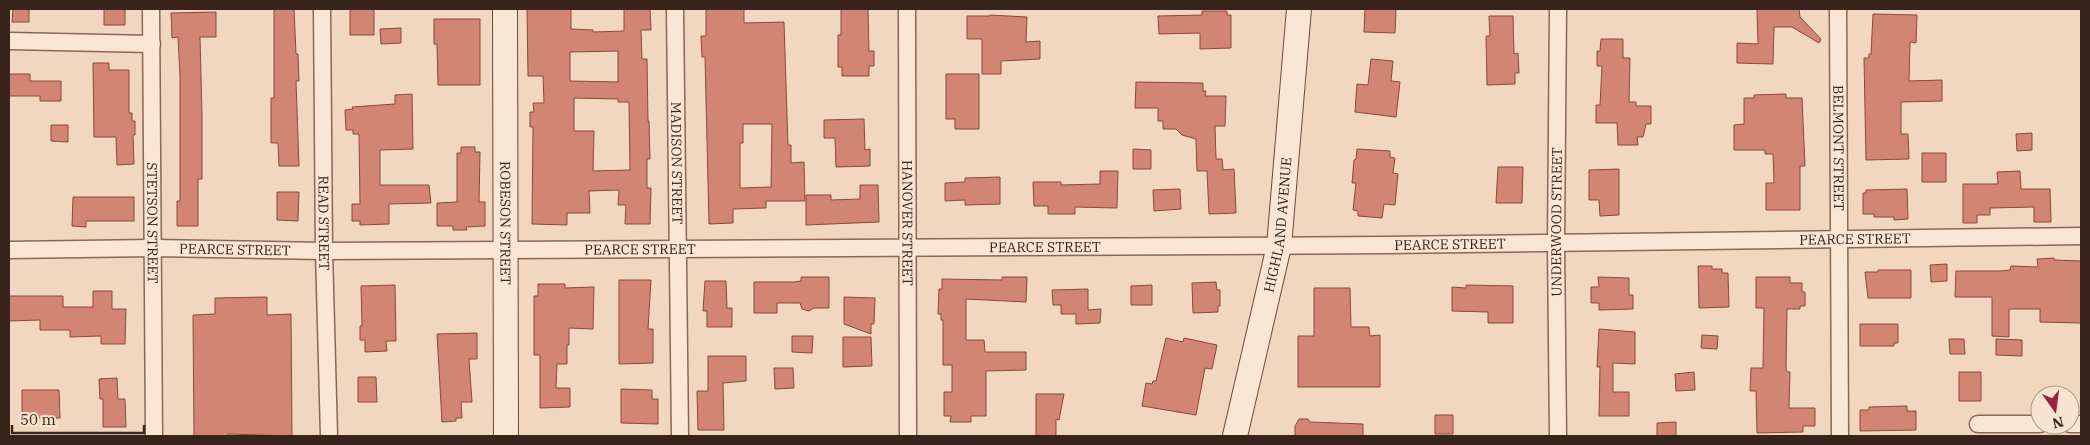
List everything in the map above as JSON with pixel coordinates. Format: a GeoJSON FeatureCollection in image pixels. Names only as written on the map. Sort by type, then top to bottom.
{"type":"FeatureCollection","features":[{"type":"Feature","properties":{"kind":"street","name":"STETSON STREET"},"geometry":{"type":"LineString","coordinates":[[151,9],[154,436]]}},
{"type":"Feature","properties":{"kind":"street","name":"READ STREET"},"geometry":{"type":"LineString","coordinates":[[322,9],[324,251],[329,436]]}},
{"type":"Feature","properties":{"kind":"street","name":"ROBESON STREET"},"geometry":{"type":"LineString","coordinates":[[506,9],[506,436]]}},
{"type":"Feature","properties":{"kind":"street","name":"MADISON STREET"},"geometry":{"type":"LineString","coordinates":[[675,9],[680,436]]}},
{"type":"Feature","properties":{"kind":"street","name":"HANOVER STREET"},"geometry":{"type":"LineString","coordinates":[[907,9],[908,436]]}},
{"type":"Feature","properties":{"kind":"street","name":"HIGHLAND AVENUE"},"geometry":{"type":"LineString","coordinates":[[1235,436],[1279,246],[1299,9]]}},
{"type":"Feature","properties":{"kind":"street","name":"UNDERWOOD STREET"},"geometry":{"type":"LineString","coordinates":[[1558,9],[1556,244],[1558,436]]}},
{"type":"Feature","properties":{"kind":"street","name":"BELMONT STREET"},"geometry":{"type":"LineString","coordinates":[[1838,9],[1840,436]]}},
{"type":"Feature","properties":{"kind":"street"},"geometry":{"type":"LineString","coordinates":[[9,41],[152,44]]}},
{"type":"Feature","properties":{"kind":"street","name":"PEARCE STREET"},"geometry":{"type":"LineString","coordinates":[[9,250],[153,248],[324,251],[1279,246],[2081,236]]}},
{"type":"Feature","properties":{"kind":"street"},"geometry":{"type":"LineString","coordinates":[[1978,424],[2030,424]]}},
{"type":"Feature","properties":{"kind":"building"},"geometry":{"type":"Polygon","coordinates":[[[13,9],[29,9],[29,22],[12,22],[13,9]]]}},
{"type":"Feature","properties":{"kind":"building"},"geometry":{"type":"Polygon","coordinates":[[[104,9],[125,9],[125,25],[104,25],[104,9]]]}},
{"type":"Feature","properties":{"kind":"building"},"geometry":{"type":"Polygon","coordinates":[[[274,9],[294,9],[299,81],[296,81],[299,166],[279,166],[278,143],[271,143],[271,98],[274,98],[274,9]]]}},
{"type":"Feature","properties":{"kind":"building"},"geometry":{"type":"Polygon","coordinates":[[[350,9],[374,9],[374,35],[350,35],[350,9]]]}},
{"type":"Feature","properties":{"kind":"building"},"geometry":{"type":"Polygon","coordinates":[[[527,9],[571,9],[571,29],[593,30],[593,32],[624,31],[624,9],[650,9],[651,30],[641,30],[642,59],[647,59],[650,159],[647,159],[647,188],[651,188],[650,224],[625,224],[626,205],[618,205],[619,190],[589,191],[590,213],[567,213],[567,225],[532,224],[533,127],[530,127],[530,112],[534,112],[533,103],[544,103],[543,76],[528,76],[527,9]],[[618,51],[570,52],[570,81],[618,82],[618,51]],[[574,98],[574,131],[594,131],[593,171],[630,170],[629,102],[618,102],[618,99],[574,98]]]}},
{"type":"Feature","properties":{"kind":"building"},"geometry":{"type":"Polygon","coordinates":[[[706,9],[744,9],[744,23],[784,22],[788,145],[791,145],[791,163],[804,162],[805,201],[766,201],[766,208],[733,209],[733,223],[709,224],[705,57],[702,57],[701,36],[706,36],[706,9]],[[743,124],[743,143],[740,143],[740,188],[771,187],[772,124],[743,124]]]}},
{"type":"Feature","properties":{"kind":"building"},"geometry":{"type":"Polygon","coordinates":[[[841,9],[868,9],[869,51],[874,51],[874,66],[869,66],[869,76],[842,76],[842,67],[838,67],[838,35],[841,35],[841,9]]]}},
{"type":"Feature","properties":{"kind":"building"},"geometry":{"type":"Polygon","coordinates":[[[1365,9],[1396,9],[1395,33],[1364,32],[1365,9]]]}},
{"type":"Feature","properties":{"kind":"building"},"geometry":{"type":"Polygon","coordinates":[[[1757,9],[1799,9],[1800,17],[1821,39],[1819,43],[1792,27],[1774,27],[1773,64],[1737,63],[1737,43],[1758,44],[1757,9]]]}},
{"type":"Feature","properties":{"kind":"building"},"geometry":{"type":"Polygon","coordinates":[[[1202,11],[1227,11],[1227,15],[1231,15],[1231,48],[1200,49],[1200,33],[1159,34],[1158,16],[1202,15],[1202,11]]]}},
{"type":"Feature","properties":{"kind":"building"},"geometry":{"type":"Polygon","coordinates":[[[216,12],[216,37],[200,37],[202,179],[198,179],[198,226],[177,226],[177,201],[180,201],[180,76],[178,37],[172,38],[171,13],[216,12]]]}},
{"type":"Feature","properties":{"kind":"building"},"geometry":{"type":"Polygon","coordinates":[[[1873,14],[1917,15],[1916,43],[1910,42],[1909,81],[1942,80],[1942,101],[1901,102],[1901,134],[1908,134],[1909,159],[1866,160],[1864,58],[1869,58],[1869,54],[1871,54],[1873,14]]]}},
{"type":"Feature","properties":{"kind":"building"},"geometry":{"type":"Polygon","coordinates":[[[967,16],[1027,17],[1026,42],[1040,41],[1040,59],[1001,61],[1001,74],[982,74],[982,39],[967,39],[967,16]]]}},
{"type":"Feature","properties":{"kind":"building"},"geometry":{"type":"Polygon","coordinates":[[[1489,16],[1513,16],[1514,54],[1518,53],[1519,73],[1515,73],[1515,84],[1487,85],[1486,36],[1490,36],[1489,16]]]}},
{"type":"Feature","properties":{"kind":"building"},"geometry":{"type":"Polygon","coordinates":[[[434,19],[480,19],[480,85],[438,85],[437,44],[434,44],[434,19]]]}},
{"type":"Feature","properties":{"kind":"building"},"geometry":{"type":"Polygon","coordinates":[[[401,28],[401,43],[381,44],[380,29],[401,28]]]}},
{"type":"Feature","properties":{"kind":"building"},"geometry":{"type":"Polygon","coordinates":[[[1601,39],[1623,39],[1623,58],[1630,58],[1629,102],[1636,102],[1636,106],[1651,106],[1651,124],[1646,124],[1643,137],[1637,137],[1638,145],[1618,145],[1617,123],[1596,123],[1596,105],[1600,105],[1602,66],[1597,66],[1597,51],[1600,51],[1601,39]]]}},
{"type":"Feature","properties":{"kind":"building"},"geometry":{"type":"Polygon","coordinates":[[[1371,59],[1393,61],[1391,81],[1400,82],[1396,117],[1355,112],[1357,84],[1368,85],[1371,59]]]}},
{"type":"Feature","properties":{"kind":"building"},"geometry":{"type":"Polygon","coordinates":[[[93,63],[109,63],[109,70],[129,70],[129,113],[132,113],[132,121],[135,121],[135,135],[133,135],[134,164],[117,165],[116,137],[94,137],[93,63]]]}},
{"type":"Feature","properties":{"kind":"building"},"geometry":{"type":"Polygon","coordinates":[[[9,74],[30,74],[30,81],[61,81],[61,101],[40,101],[40,96],[9,96],[9,74]]]}},
{"type":"Feature","properties":{"kind":"building"},"geometry":{"type":"Polygon","coordinates":[[[946,74],[979,74],[979,129],[955,129],[955,119],[946,119],[946,74]]]}},
{"type":"Feature","properties":{"kind":"building"},"geometry":{"type":"Polygon","coordinates":[[[1136,82],[1203,83],[1203,91],[1206,91],[1205,96],[1226,96],[1225,126],[1215,126],[1216,159],[1222,159],[1223,170],[1234,169],[1236,213],[1209,214],[1207,171],[1197,171],[1196,139],[1182,135],[1176,129],[1163,129],[1163,121],[1158,121],[1158,108],[1135,108],[1136,82]]]}},
{"type":"Feature","properties":{"kind":"building"},"geometry":{"type":"Polygon","coordinates":[[[412,94],[413,149],[380,150],[380,185],[429,185],[431,203],[389,204],[389,224],[360,225],[360,221],[352,221],[352,204],[360,204],[359,134],[353,134],[353,130],[346,130],[345,110],[353,109],[352,107],[395,104],[395,95],[412,94]]]}},
{"type":"Feature","properties":{"kind":"building"},"geometry":{"type":"Polygon","coordinates":[[[1786,94],[1786,98],[1802,98],[1805,166],[1800,166],[1800,210],[1766,210],[1766,183],[1774,183],[1773,154],[1765,154],[1765,150],[1734,150],[1734,125],[1744,124],[1744,98],[1754,98],[1754,95],[1786,94]]]}},
{"type":"Feature","properties":{"kind":"building"},"geometry":{"type":"Polygon","coordinates":[[[864,119],[865,150],[870,149],[870,166],[836,167],[835,138],[824,138],[824,120],[864,119]]]}},
{"type":"Feature","properties":{"kind":"building"},"geometry":{"type":"Polygon","coordinates":[[[51,125],[68,125],[68,142],[51,141],[51,125]]]}},
{"type":"Feature","properties":{"kind":"building"},"geometry":{"type":"Polygon","coordinates":[[[2032,133],[2032,150],[2017,151],[2016,134],[2032,133]]]}},
{"type":"Feature","properties":{"kind":"building"},"geometry":{"type":"Polygon","coordinates":[[[461,147],[475,147],[475,152],[480,152],[479,202],[485,202],[485,226],[466,227],[467,230],[453,230],[453,226],[437,226],[437,203],[457,202],[457,153],[461,153],[461,147]]]}},
{"type":"Feature","properties":{"kind":"building"},"geometry":{"type":"Polygon","coordinates":[[[1133,149],[1151,150],[1151,169],[1133,169],[1133,149]]]}},
{"type":"Feature","properties":{"kind":"building"},"geometry":{"type":"Polygon","coordinates":[[[1357,149],[1390,151],[1390,157],[1395,158],[1393,173],[1398,174],[1395,205],[1384,204],[1382,218],[1358,216],[1358,211],[1353,210],[1356,183],[1352,183],[1357,149]]]}},
{"type":"Feature","properties":{"kind":"building"},"geometry":{"type":"Polygon","coordinates":[[[1922,153],[1946,153],[1946,182],[1922,182],[1922,153]]]}},
{"type":"Feature","properties":{"kind":"building"},"geometry":{"type":"Polygon","coordinates":[[[1498,167],[1523,167],[1522,203],[1496,203],[1498,167]]]}},
{"type":"Feature","properties":{"kind":"building"},"geometry":{"type":"Polygon","coordinates":[[[1619,169],[1619,215],[1600,216],[1599,200],[1589,200],[1589,170],[1619,169]]]}},
{"type":"Feature","properties":{"kind":"building"},"geometry":{"type":"Polygon","coordinates":[[[1100,171],[1118,171],[1117,208],[1075,207],[1075,214],[1048,214],[1048,206],[1034,206],[1033,182],[1061,182],[1061,185],[1100,184],[1100,171]]]}},
{"type":"Feature","properties":{"kind":"building"},"geometry":{"type":"Polygon","coordinates":[[[2020,171],[2021,189],[2050,189],[2051,222],[2034,222],[2034,207],[1990,208],[1990,215],[1977,215],[1977,223],[1963,223],[1963,184],[1998,184],[1997,172],[2020,171]]]}},
{"type":"Feature","properties":{"kind":"building"},"geometry":{"type":"Polygon","coordinates":[[[1000,177],[1000,204],[965,205],[965,200],[945,201],[945,183],[965,182],[965,178],[1000,177]]]}},
{"type":"Feature","properties":{"kind":"building"},"geometry":{"type":"Polygon","coordinates":[[[860,185],[878,185],[879,222],[806,225],[806,195],[831,195],[831,200],[860,199],[860,185]]]}},
{"type":"Feature","properties":{"kind":"building"},"geometry":{"type":"Polygon","coordinates":[[[1180,189],[1181,209],[1154,211],[1153,190],[1180,189]]]}},
{"type":"Feature","properties":{"kind":"building"},"geometry":{"type":"Polygon","coordinates":[[[1907,189],[1908,219],[1894,220],[1894,217],[1874,217],[1874,214],[1863,214],[1863,193],[1866,193],[1866,190],[1907,189]]]}},
{"type":"Feature","properties":{"kind":"building"},"geometry":{"type":"Polygon","coordinates":[[[277,192],[299,192],[298,221],[277,220],[277,192]]]}},
{"type":"Feature","properties":{"kind":"building"},"geometry":{"type":"Polygon","coordinates":[[[73,197],[134,197],[134,221],[86,221],[86,227],[72,226],[73,197]]]}},
{"type":"Feature","properties":{"kind":"building"},"geometry":{"type":"Polygon","coordinates":[[[2054,258],[2054,260],[2081,261],[2081,323],[2040,322],[2040,309],[2009,309],[2009,337],[1992,336],[1992,297],[1955,297],[1956,271],[2000,271],[2010,270],[2011,266],[2038,267],[2037,259],[2054,258]]]}},
{"type":"Feature","properties":{"kind":"building"},"geometry":{"type":"Polygon","coordinates":[[[1947,264],[1947,281],[1931,282],[1930,265],[1947,264]]]}},
{"type":"Feature","properties":{"kind":"building"},"geometry":{"type":"Polygon","coordinates":[[[1698,266],[1712,266],[1712,269],[1722,269],[1722,273],[1728,273],[1729,307],[1699,308],[1698,266]]]}},
{"type":"Feature","properties":{"kind":"building"},"geometry":{"type":"Polygon","coordinates":[[[1878,270],[1911,270],[1911,298],[1868,298],[1865,272],[1878,272],[1878,270]]]}},
{"type":"Feature","properties":{"kind":"building"},"geometry":{"type":"Polygon","coordinates":[[[801,277],[829,277],[829,308],[814,308],[809,311],[802,309],[800,303],[777,303],[777,313],[754,313],[754,282],[793,282],[801,281],[801,277]]]}},
{"type":"Feature","properties":{"kind":"building"},"geometry":{"type":"Polygon","coordinates":[[[1002,277],[1027,277],[1026,302],[966,299],[966,340],[984,340],[985,352],[1026,352],[1026,370],[986,371],[986,416],[971,416],[971,422],[950,422],[951,416],[944,416],[944,392],[952,392],[952,365],[943,365],[943,320],[941,320],[941,314],[938,314],[939,289],[942,289],[942,279],[1002,280],[1002,277]]]}},
{"type":"Feature","properties":{"kind":"building"},"geometry":{"type":"Polygon","coordinates":[[[1598,277],[1629,278],[1629,295],[1633,295],[1633,309],[1599,310],[1599,303],[1591,303],[1591,287],[1599,287],[1598,277]]]}},
{"type":"Feature","properties":{"kind":"building"},"geometry":{"type":"Polygon","coordinates":[[[1756,277],[1790,277],[1790,283],[1802,283],[1802,292],[1805,292],[1805,306],[1800,306],[1800,309],[1787,309],[1786,368],[1787,372],[1790,372],[1789,408],[1815,408],[1815,426],[1803,426],[1803,432],[1757,433],[1756,391],[1750,391],[1751,368],[1763,368],[1764,308],[1756,308],[1756,277]]]}},
{"type":"Feature","properties":{"kind":"building"},"geometry":{"type":"Polygon","coordinates":[[[619,280],[651,280],[648,329],[653,329],[653,363],[619,364],[619,280]]]}},
{"type":"Feature","properties":{"kind":"building"},"geometry":{"type":"Polygon","coordinates":[[[705,281],[726,281],[727,308],[732,308],[732,327],[707,327],[707,311],[703,311],[705,281]]]}},
{"type":"Feature","properties":{"kind":"building"},"geometry":{"type":"Polygon","coordinates":[[[1216,282],[1217,290],[1220,290],[1218,312],[1193,313],[1192,283],[1216,282]]]}},
{"type":"Feature","properties":{"kind":"building"},"geometry":{"type":"Polygon","coordinates":[[[538,284],[565,284],[565,288],[594,287],[593,329],[569,328],[567,364],[557,364],[556,388],[570,388],[570,407],[540,408],[540,355],[534,355],[534,296],[538,296],[538,284]]]}},
{"type":"Feature","properties":{"kind":"building"},"geometry":{"type":"Polygon","coordinates":[[[395,285],[396,341],[386,341],[387,351],[365,352],[365,340],[360,340],[360,326],[362,326],[361,286],[395,285]]]}},
{"type":"Feature","properties":{"kind":"building"},"geometry":{"type":"Polygon","coordinates":[[[1152,285],[1152,305],[1131,305],[1131,286],[1152,285]]]}},
{"type":"Feature","properties":{"kind":"building"},"geometry":{"type":"Polygon","coordinates":[[[1466,285],[1513,286],[1513,323],[1488,323],[1488,312],[1452,311],[1452,287],[1466,288],[1466,285]]]}},
{"type":"Feature","properties":{"kind":"building"},"geometry":{"type":"Polygon","coordinates":[[[1314,288],[1350,288],[1351,327],[1369,327],[1370,336],[1380,335],[1380,387],[1298,387],[1298,336],[1314,336],[1314,288]]]}},
{"type":"Feature","properties":{"kind":"building"},"geometry":{"type":"Polygon","coordinates":[[[1088,289],[1088,310],[1101,309],[1100,323],[1076,324],[1076,314],[1061,314],[1061,305],[1053,305],[1052,290],[1088,289]]]}},
{"type":"Feature","properties":{"kind":"building"},"geometry":{"type":"Polygon","coordinates":[[[93,291],[112,291],[112,309],[126,309],[125,344],[101,344],[101,336],[70,337],[70,330],[40,330],[40,320],[9,321],[9,296],[63,296],[63,307],[93,307],[93,291]]]}},
{"type":"Feature","properties":{"kind":"building"},"geometry":{"type":"Polygon","coordinates":[[[267,297],[267,315],[291,314],[292,436],[228,434],[228,436],[194,436],[193,315],[215,314],[215,298],[267,297]]]}},
{"type":"Feature","properties":{"kind":"building"},"geometry":{"type":"Polygon","coordinates":[[[844,297],[875,298],[874,324],[871,324],[871,334],[844,324],[844,297]]]}},
{"type":"Feature","properties":{"kind":"building"},"geometry":{"type":"Polygon","coordinates":[[[1860,324],[1898,324],[1898,343],[1894,343],[1894,346],[1860,346],[1860,324]]]}},
{"type":"Feature","properties":{"kind":"building"},"geometry":{"type":"Polygon","coordinates":[[[1599,329],[1635,332],[1635,364],[1613,363],[1613,392],[1629,392],[1629,416],[1599,416],[1600,367],[1597,367],[1599,329]]]}},
{"type":"Feature","properties":{"kind":"building"},"geometry":{"type":"Polygon","coordinates":[[[477,333],[477,359],[469,359],[472,402],[461,402],[462,418],[456,418],[456,421],[442,422],[437,334],[477,333]]]}},
{"type":"Feature","properties":{"kind":"building"},"geometry":{"type":"Polygon","coordinates":[[[1702,335],[1718,336],[1717,349],[1701,348],[1702,335]]]}},
{"type":"Feature","properties":{"kind":"building"},"geometry":{"type":"Polygon","coordinates":[[[792,336],[813,336],[812,353],[792,352],[792,336]]]}},
{"type":"Feature","properties":{"kind":"building"},"geometry":{"type":"Polygon","coordinates":[[[843,337],[871,337],[872,366],[843,367],[843,337]]]}},
{"type":"Feature","properties":{"kind":"building"},"geometry":{"type":"Polygon","coordinates":[[[1166,338],[1183,342],[1184,338],[1217,345],[1212,369],[1205,368],[1196,415],[1142,406],[1146,383],[1152,384],[1153,381],[1156,381],[1166,338]]]}},
{"type":"Feature","properties":{"kind":"building"},"geometry":{"type":"Polygon","coordinates":[[[1949,339],[1964,339],[1965,354],[1950,354],[1949,339]]]}},
{"type":"Feature","properties":{"kind":"building"},"geometry":{"type":"Polygon","coordinates":[[[1996,339],[2022,340],[2022,356],[1996,355],[1996,339]]]}},
{"type":"Feature","properties":{"kind":"building"},"geometry":{"type":"Polygon","coordinates":[[[708,356],[746,356],[746,381],[723,383],[724,430],[698,430],[697,391],[708,391],[708,356]]]}},
{"type":"Feature","properties":{"kind":"building"},"geometry":{"type":"Polygon","coordinates":[[[774,368],[793,368],[794,388],[775,389],[774,368]]]}},
{"type":"Feature","properties":{"kind":"building"},"geometry":{"type":"Polygon","coordinates":[[[1694,372],[1695,390],[1676,391],[1675,374],[1694,372]]]}},
{"type":"Feature","properties":{"kind":"building"},"geometry":{"type":"Polygon","coordinates":[[[1959,372],[1981,372],[1981,401],[1959,401],[1959,372]]]}},
{"type":"Feature","properties":{"kind":"building"},"geometry":{"type":"Polygon","coordinates":[[[358,377],[376,377],[377,402],[358,402],[358,377]]]}},
{"type":"Feature","properties":{"kind":"building"},"geometry":{"type":"Polygon","coordinates":[[[117,378],[118,399],[125,399],[126,427],[103,427],[103,399],[100,399],[99,379],[117,378]]]}},
{"type":"Feature","properties":{"kind":"building"},"geometry":{"type":"Polygon","coordinates":[[[621,389],[652,390],[652,399],[658,399],[658,424],[621,423],[621,389]]]}},
{"type":"Feature","properties":{"kind":"building"},"geometry":{"type":"Polygon","coordinates":[[[22,390],[59,390],[60,418],[22,418],[22,390]]]}},
{"type":"Feature","properties":{"kind":"building"},"geometry":{"type":"Polygon","coordinates":[[[1036,394],[1064,394],[1059,420],[1056,419],[1056,436],[1036,436],[1036,394]]]}},
{"type":"Feature","properties":{"kind":"building"},"geometry":{"type":"Polygon","coordinates":[[[1907,406],[1907,411],[1916,411],[1916,430],[1860,431],[1860,410],[1869,410],[1869,407],[1907,406]]]}},
{"type":"Feature","properties":{"kind":"building"},"geometry":{"type":"Polygon","coordinates":[[[1435,415],[1453,415],[1453,434],[1435,434],[1435,415]]]}},
{"type":"Feature","properties":{"kind":"building"},"geometry":{"type":"Polygon","coordinates":[[[1299,419],[1308,419],[1310,422],[1363,424],[1363,436],[1295,436],[1295,426],[1299,419]]]}},
{"type":"Feature","properties":{"kind":"building"},"geometry":{"type":"Polygon","coordinates":[[[1676,422],[1676,436],[1657,436],[1657,423],[1676,422]]]}}]}
